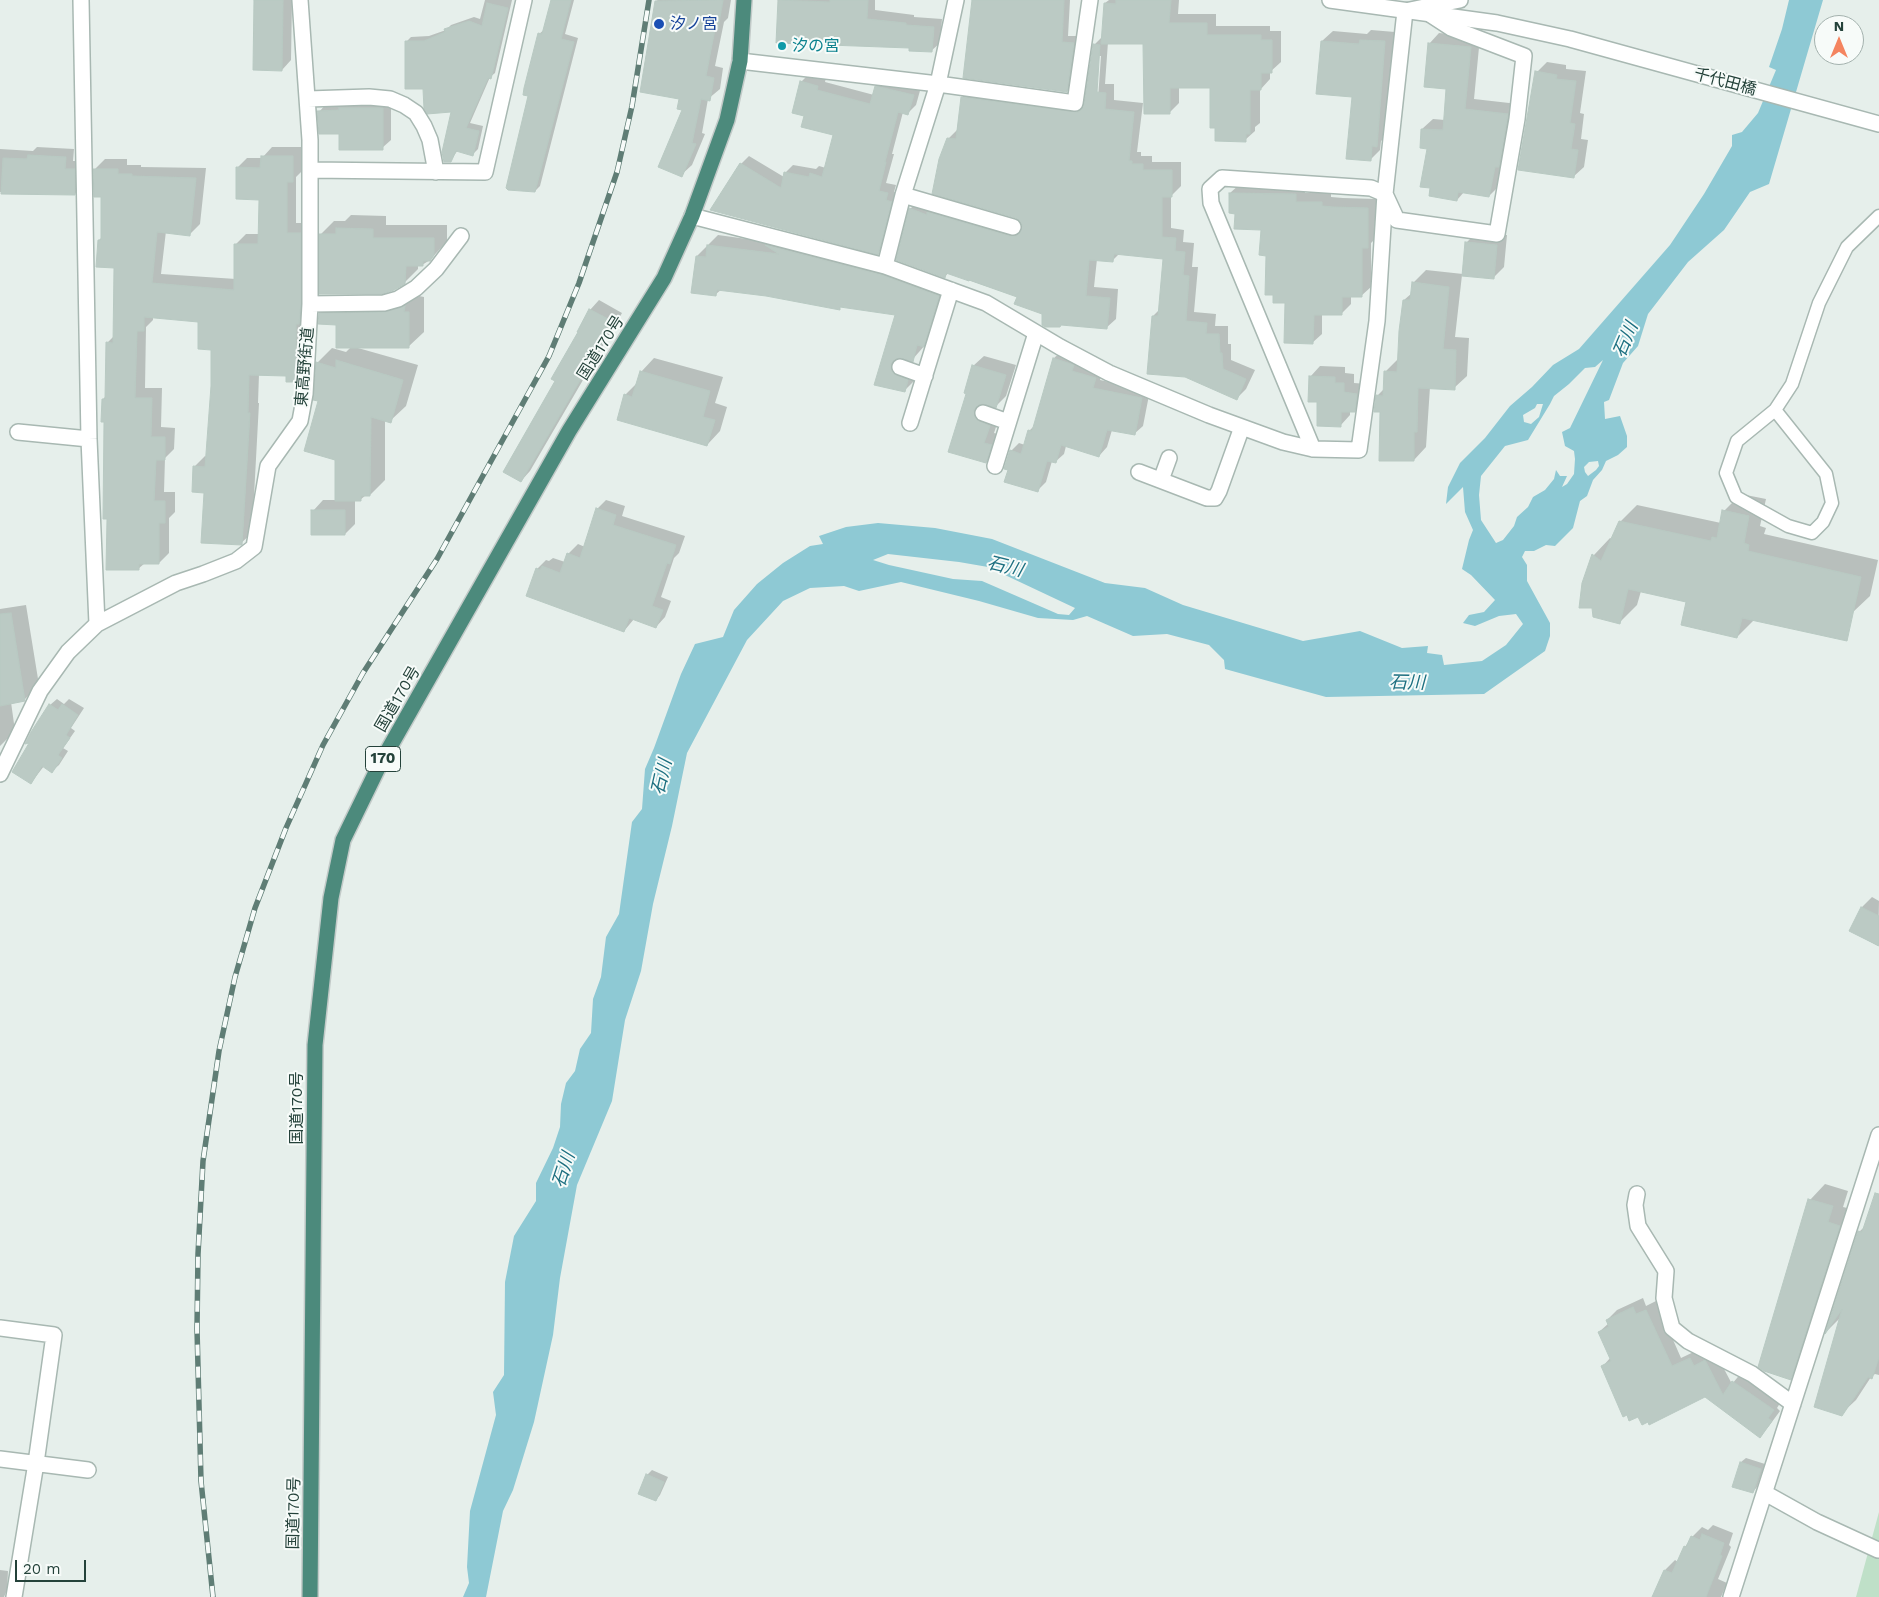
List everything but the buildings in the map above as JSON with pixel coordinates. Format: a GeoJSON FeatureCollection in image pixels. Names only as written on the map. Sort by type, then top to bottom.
{"type":"FeatureCollection","features":[{"type":"Feature","properties":{"kind":"highway","name":"国道170号"},"geometry":{"type":"LineString","coordinates":[[310,1597],[315,1045],[331,898],[343,840],[379,766],[569,431],[664,278],[692,216],[727,120],[740,61],[744,0]]}},
{"type":"Feature","properties":{"kind":"street"},"geometry":{"type":"LineString","coordinates":[[81,0],[89,439],[97,624]]}},
{"type":"Feature","properties":{"kind":"street","name":"東高野街道"},"geometry":{"type":"LineString","coordinates":[[0,774],[40,691],[68,652],[97,624],[176,583],[236,561],[254,546],[268,466],[300,420],[305,394],[310,304],[310,170],[308,99],[300,0]]}},
{"type":"Feature","properties":{"kind":"street"},"geometry":{"type":"LineString","coordinates":[[310,170],[485,172],[524,0]]}},
{"type":"Feature","properties":{"kind":"street"},"geometry":{"type":"LineString","coordinates":[[885,266],[903,195],[938,84],[956,0]]}},
{"type":"Feature","properties":{"kind":"street"},"geometry":{"type":"LineString","coordinates":[[740,61],[938,84],[1075,103],[1090,0]]}},
{"type":"Feature","properties":{"kind":"street","name":"千代田橋"},"geometry":{"type":"LineString","coordinates":[[1330,0],[1497,23],[1570,39],[1879,124]]}},
{"type":"Feature","properties":{"kind":"street"},"geometry":{"type":"LineString","coordinates":[[692,216],[885,266],[986,303],[1108,373],[1283,442],[1313,449],[1359,450],[1377,322],[1386,194],[1405,11],[1460,0]]}},
{"type":"Feature","properties":{"kind":"street"},"geometry":{"type":"LineString","coordinates":[[1313,449],[1211,203],[1210,189],[1222,178],[1371,188],[1386,194],[1397,220],[1497,234],[1517,119],[1524,56],[1451,28],[1431,15]]}},
{"type":"Feature","properties":{"kind":"street"},"geometry":{"type":"LineString","coordinates":[[308,99],[369,97],[390,99],[404,105],[416,113],[424,126],[430,140],[436,172]]}},
{"type":"Feature","properties":{"kind":"street"},"geometry":{"type":"LineString","coordinates":[[903,195],[1013,227]]}},
{"type":"Feature","properties":{"kind":"street"},"geometry":{"type":"LineString","coordinates":[[310,304],[384,303],[398,299],[416,288],[436,269],[461,236]]}},
{"type":"Feature","properties":{"kind":"street"},"geometry":{"type":"LineString","coordinates":[[910,423],[951,290]]}},
{"type":"Feature","properties":{"kind":"street"},"geometry":{"type":"LineString","coordinates":[[995,466],[1036,333]]}},
{"type":"Feature","properties":{"kind":"street"},"geometry":{"type":"LineString","coordinates":[[900,368],[925,376]]}},
{"type":"Feature","properties":{"kind":"street"},"geometry":{"type":"LineString","coordinates":[[983,413],[1008,422]]}},
{"type":"Feature","properties":{"kind":"street"},"geometry":{"type":"LineString","coordinates":[[1139,472],[1207,498],[1215,498],[1219,492],[1242,427]]}},
{"type":"Feature","properties":{"kind":"street"},"geometry":{"type":"LineString","coordinates":[[18,432],[89,439]]}},
{"type":"Feature","properties":{"kind":"street"},"geometry":{"type":"LineString","coordinates":[[1161,480],[1169,458]]}},
{"type":"Feature","properties":{"kind":"street"},"geometry":{"type":"LineString","coordinates":[[1730,1597],[1879,1135]]}},
{"type":"Feature","properties":{"kind":"street"},"geometry":{"type":"LineString","coordinates":[[1637,1194],[1634,1205],[1638,1226],[1666,1271],[1664,1298],[1672,1328],[1688,1341],[1752,1374],[1793,1404]]}},
{"type":"Feature","properties":{"kind":"street"},"geometry":{"type":"LineString","coordinates":[[0,1328],[54,1335],[36,1463],[14,1597]]}},
{"type":"Feature","properties":{"kind":"street"},"geometry":{"type":"LineString","coordinates":[[0,1459],[88,1470]]}},
{"type":"Feature","properties":{"kind":"street"},"geometry":{"type":"LineString","coordinates":[[1765,1493],[1817,1522],[1878,1550]]}},
{"type":"Feature","properties":{"kind":"lane"},"geometry":{"type":"LineString","coordinates":[[1775,410],[1826,474],[1832,502],[1823,522],[1812,534],[1788,526],[1736,497],[1726,473],[1737,441],[1775,410],[1792,384],[1819,303],[1847,247],[1879,216]]}},
{"type":"Feature","properties":{"kind":"green space"},"geometry":{"type":"Polygon","coordinates":[[[1879,1512],[1879,1597],[1856,1597],[1879,1512]]]}},
{"type":"Feature","properties":{"kind":"water","name":"石川"},"geometry":{"type":"Polygon","coordinates":[[[1789,0],[1823,0],[1819,15],[1814,15],[1814,31],[1769,184],[1750,192],[1724,230],[1688,262],[1648,314],[1638,346],[1623,363],[1609,400],[1604,402],[1605,419],[1620,416],[1627,436],[1627,447],[1618,455],[1606,461],[1602,470],[1593,480],[1587,496],[1580,501],[1573,528],[1555,546],[1546,545],[1534,551],[1525,551],[1522,557],[1527,565],[1527,581],[1550,623],[1550,636],[1545,651],[1484,694],[1326,697],[1225,669],[1224,660],[1209,645],[1167,634],[1133,636],[1087,616],[1073,620],[1038,618],[901,582],[859,591],[844,586],[810,588],[783,601],[747,640],[687,753],[653,904],[641,971],[625,1020],[612,1101],[577,1185],[560,1278],[553,1335],[534,1422],[513,1490],[503,1511],[486,1597],[463,1597],[469,1583],[467,1567],[470,1511],[496,1415],[493,1392],[504,1375],[505,1282],[514,1236],[536,1201],[536,1183],[553,1148],[560,1127],[561,1104],[566,1083],[575,1071],[580,1049],[591,1033],[593,999],[601,977],[606,937],[619,914],[632,822],[642,809],[645,769],[681,674],[695,644],[723,637],[734,610],[757,584],[783,563],[810,546],[823,544],[819,536],[846,527],[878,523],[935,528],[992,539],[1105,583],[1145,588],[1183,605],[1303,641],[1360,631],[1402,648],[1428,646],[1427,653],[1442,655],[1444,665],[1482,661],[1506,645],[1523,624],[1516,614],[1499,616],[1475,626],[1463,623],[1469,615],[1484,612],[1495,600],[1471,575],[1462,569],[1473,530],[1465,512],[1463,487],[1446,504],[1448,487],[1460,463],[1485,438],[1510,406],[1553,365],[1579,349],[1670,245],[1704,194],[1732,146],[1732,135],[1742,132],[1758,113],[1776,70],[1769,67],[1782,29],[1789,0]],[[1603,360],[1595,367],[1585,368],[1554,396],[1528,440],[1505,446],[1481,476],[1479,495],[1481,520],[1496,543],[1503,540],[1514,526],[1517,517],[1528,507],[1533,497],[1545,490],[1554,479],[1556,470],[1560,476],[1567,476],[1562,487],[1567,484],[1574,474],[1574,451],[1565,446],[1562,432],[1570,428],[1603,360]],[[1537,404],[1535,408],[1523,415],[1524,422],[1531,424],[1539,417],[1543,404],[1537,404]],[[1598,461],[1589,462],[1584,467],[1588,476],[1599,466],[1598,461]],[[888,554],[873,560],[953,579],[982,581],[1058,614],[1069,615],[1075,608],[988,567],[888,554]]]}},
{"type":"Feature","properties":{"kind":"railway"},"geometry":{"type":"LineString","coordinates":[[213,1597],[201,1481],[197,1329],[198,1254],[203,1161],[219,1051],[235,977],[255,908],[286,828],[323,745],[363,673],[437,559],[549,356],[579,283],[617,172],[632,106],[649,0]]}},
{"type":"Feature","properties":{"kind":"place","name":"汐ノ宮"},"geometry":{"type":"Point","coordinates":[659,24]}},
{"type":"Feature","properties":{"kind":"place","name":"汐の宮"},"geometry":{"type":"Point","coordinates":[782,46]}}]}
